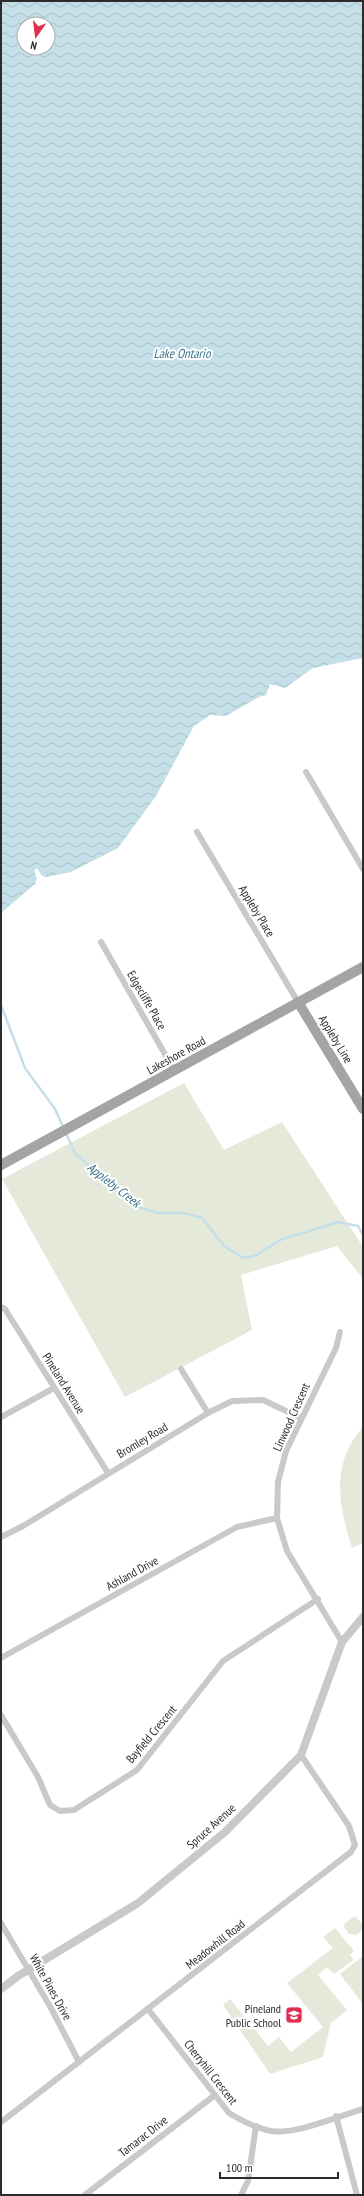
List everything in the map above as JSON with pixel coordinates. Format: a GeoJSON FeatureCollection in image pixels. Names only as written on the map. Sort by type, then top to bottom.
{"type":"FeatureCollection","features":[{"type":"Feature","properties":{"kind":"main road","name":"Lakeshore Road"},"geometry":{"type":"LineString","coordinates":[[1,1165],[363,967]]}},
{"type":"Feature","properties":{"kind":"main road","name":"Appleby Line"},"geometry":{"type":"LineString","coordinates":[[298,1002],[362,1105]]}},
{"type":"Feature","properties":{"kind":"street"},"geometry":{"type":"LineString","coordinates":[[306,772],[363,869]]}},
{"type":"Feature","properties":{"kind":"street","name":"Appleby Place"},"geometry":{"type":"LineString","coordinates":[[198,832],[298,1002]]}},
{"type":"Feature","properties":{"kind":"street","name":"Edgecliffe Place"},"geometry":{"type":"LineString","coordinates":[[101,942],[174,1070]]}},
{"type":"Feature","properties":{"kind":"street","name":"Pineland Avenue"},"geometry":{"type":"LineString","coordinates":[[1,1307],[5,1309],[108,1473]]}},
{"type":"Feature","properties":{"kind":"street","name":"Linwood Crescent"},"geometry":{"type":"LineString","coordinates":[[340,1332],[336,1348],[286,1451],[278,1482],[277,1518],[287,1551],[318,1599],[342,1642]]}},
{"type":"Feature","properties":{"kind":"street"},"geometry":{"type":"LineString","coordinates":[[181,1369],[208,1413]]}},
{"type":"Feature","properties":{"kind":"street"},"geometry":{"type":"LineString","coordinates":[[1,1418],[54,1388]]}},
{"type":"Feature","properties":{"kind":"street","name":"Bromley Road"},"geometry":{"type":"LineString","coordinates":[[1,1537],[23,1526],[208,1413],[232,1401],[263,1400],[301,1418]]}},
{"type":"Feature","properties":{"kind":"street","name":"Ashland Drive"},"geometry":{"type":"LineString","coordinates":[[1,1658],[237,1527],[277,1518]]}},
{"type":"Feature","properties":{"kind":"street","name":"Bayfield Crescent"},"geometry":{"type":"LineString","coordinates":[[1,1715],[38,1778],[50,1805],[60,1811],[74,1810],[137,1770],[223,1661],[318,1599]]}},
{"type":"Feature","properties":{"kind":"street","name":"Spruce Avenue"},"geometry":{"type":"LineString","coordinates":[[1,1989],[29,1969],[138,1903],[225,1832],[301,1755],[342,1642],[363,1617]]}},
{"type":"Feature","properties":{"kind":"street","name":"Meadowhill Road"},"geometry":{"type":"LineString","coordinates":[[1,2122],[351,1852],[355,1845],[349,1826],[301,1755]]}},
{"type":"Feature","properties":{"kind":"street","name":"White Pines Drive"},"geometry":{"type":"LineString","coordinates":[[1,1923],[29,1969],[79,2062]]}},
{"type":"Feature","properties":{"kind":"street","name":"Cherryhill Crescent"},"geometry":{"type":"LineString","coordinates":[[148,2009],[229,2113],[245,2122],[271,2131],[290,2131],[363,2109]]}},
{"type":"Feature","properties":{"kind":"street","name":"Tamarac Drive"},"geometry":{"type":"LineString","coordinates":[[85,2195],[215,2095]]}},
{"type":"Feature","properties":{"kind":"street"},"geometry":{"type":"LineString","coordinates":[[336,2116],[356,2195]]}},
{"type":"Feature","properties":{"kind":"street"},"geometry":{"type":"LineString","coordinates":[[241,2195],[248,2181],[256,2126]]}},
{"type":"Feature","properties":{"kind":"green space"},"geometry":{"type":"Polygon","coordinates":[[[184,1083],[224,1150],[282,1122],[363,1247],[363,1279],[337,1246],[241,1275],[252,1330],[125,1397],[2,1179],[184,1083]]]}},
{"type":"Feature","properties":{"kind":"green space"},"geometry":{"type":"Polygon","coordinates":[[[363,1426],[363,1543],[352,1548],[342,1511],[340,1487],[341,1474],[343,1462],[348,1449],[363,1426]]]}},
{"type":"Feature","properties":{"kind":"green space"},"geometry":{"type":"Polygon","coordinates":[[[355,1916],[363,1925],[363,1929],[357,1935],[349,1934],[344,1927],[345,1923],[355,1916]]]}},
{"type":"Feature","properties":{"kind":"green space"},"geometry":{"type":"Polygon","coordinates":[[[335,1928],[354,1951],[350,1955],[354,1960],[334,1974],[327,1967],[318,1975],[347,2010],[331,2023],[323,2057],[270,2074],[223,2005],[230,1999],[268,2046],[279,2037],[291,2052],[323,2027],[287,1983],[333,1948],[323,1937],[335,1928]]]}},
{"type":"Feature","properties":{"kind":"green space"},"geometry":{"type":"Polygon","coordinates":[[[363,1956],[363,2004],[340,1974],[363,1956]]]}},
{"type":"Feature","properties":{"kind":"water","name":"Lake Ontario"},"geometry":{"type":"Polygon","coordinates":[[[1,1],[363,1],[363,658],[313,668],[285,688],[270,684],[266,695],[259,697],[226,716],[210,715],[194,726],[156,796],[118,848],[71,872],[47,877],[42,876],[37,868],[34,871],[37,878],[35,884],[1,913],[1,1]]]}},
{"type":"Feature","properties":{"kind":"waterway","name":"Appleby Creek"},"geometry":{"type":"LineString","coordinates":[[1,1005],[25,1068],[55,1109],[64,1129]]}},
{"type":"Feature","properties":{"kind":"waterway","name":"Appleby Creek"},"geometry":{"type":"LineString","coordinates":[[66,1133],[75,1153],[105,1181],[141,1208],[158,1213],[183,1213],[202,1218],[224,1246],[243,1258],[257,1255],[280,1240],[338,1222],[358,1226],[363,1235]]}},
{"type":"Feature","properties":{"kind":"place","name":"Pineland Public School"},"geometry":{"type":"Point","coordinates":[294,2015]}}]}
